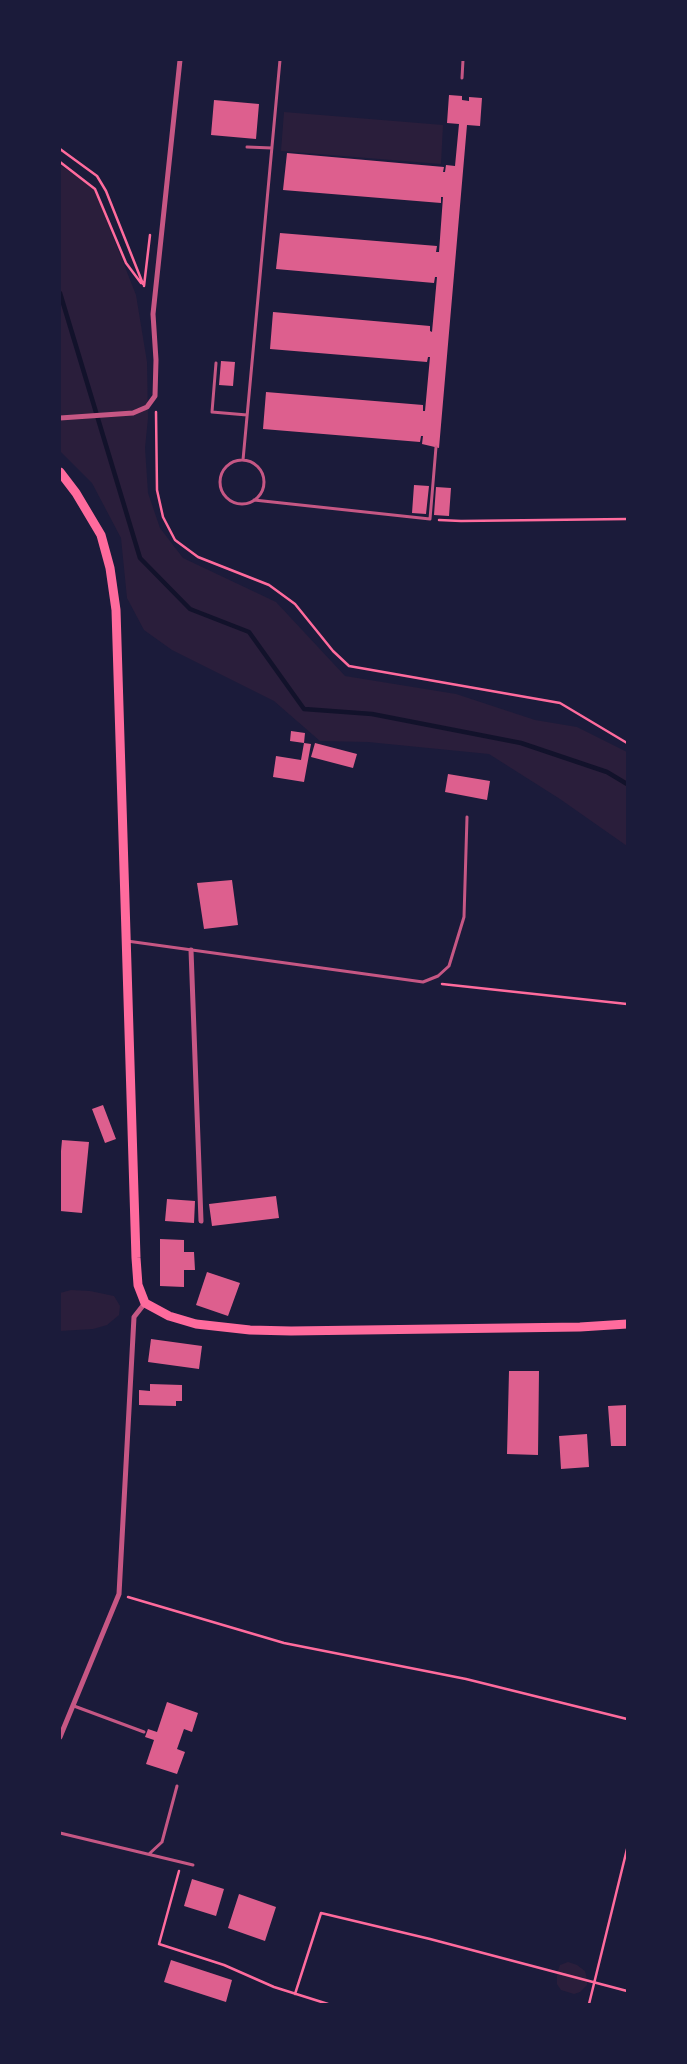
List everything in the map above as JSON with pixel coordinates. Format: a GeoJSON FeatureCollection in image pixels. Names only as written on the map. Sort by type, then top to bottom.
{"type":"FeatureCollection","features":[{"type":"Feature","properties":{"kind":"main road"},"geometry":{"type":"LineString","coordinates":[[60,472],[76,493],[101,535],[110,568],[116,610],[136,1258],[138,1285],[145,1303],[168,1316],[196,1324],[250,1330],[580,1328],[627,1324]]}},
{"type":"Feature","properties":{"kind":"street"},"geometry":{"type":"LineString","coordinates":[[60,418],[70,419],[133,413],[148,407],[156,396],[153,314],[180,60]]}},
{"type":"Feature","properties":{"kind":"street"},"geometry":{"type":"LineString","coordinates":[[191,950],[201,1221]]}},
{"type":"Feature","properties":{"kind":"street"},"geometry":{"type":"LineString","coordinates":[[60,1737],[119,1594],[134,1317],[145,1303]]}},
{"type":"Feature","properties":{"kind":"lane"},"geometry":{"type":"LineString","coordinates":[[243,460],[280,60]]}},
{"type":"Feature","properties":{"kind":"lane"},"geometry":{"type":"LineString","coordinates":[[462,78],[464,60]]}},
{"type":"Feature","properties":{"kind":"lane"},"geometry":{"type":"LineString","coordinates":[[247,146],[272,148]]}},
{"type":"Feature","properties":{"kind":"lane"},"geometry":{"type":"LineString","coordinates":[[216,363],[212,412],[247,415]]}},
{"type":"Feature","properties":{"kind":"lane"},"geometry":{"type":"LineString","coordinates":[[254,500],[430,519],[436,447]]}},
{"type":"Feature","properties":{"kind":"lane"},"geometry":{"type":"LineString","coordinates":[[243,460],[255,464],[263,476],[262,492],[254,500],[238,504],[231,501],[221,489],[220,476],[231,462],[243,460]]}},
{"type":"Feature","properties":{"kind":"lane"},"geometry":{"type":"LineString","coordinates":[[126,941],[423,982],[438,976],[449,966],[464,917],[467,817]]}},
{"type":"Feature","properties":{"kind":"lane"},"geometry":{"type":"LineString","coordinates":[[74,1706],[144,1732]]}},
{"type":"Feature","properties":{"kind":"lane"},"geometry":{"type":"LineString","coordinates":[[148,1854],[162,1842],[177,1786]]}},
{"type":"Feature","properties":{"kind":"lane"},"geometry":{"type":"LineString","coordinates":[[60,1833],[193,1865]]}},
{"type":"Feature","properties":{"kind":"path"},"geometry":{"type":"LineString","coordinates":[[60,149],[97,176],[106,191],[144,286],[126,263],[95,189],[60,162]]}},
{"type":"Feature","properties":{"kind":"path"},"geometry":{"type":"LineString","coordinates":[[156,396],[157,490],[163,517],[175,540],[198,557],[269,585],[295,604],[333,651],[349,666],[560,703],[627,743]]}},
{"type":"Feature","properties":{"kind":"path"},"geometry":{"type":"LineString","coordinates":[[430,519],[460,522],[627,520]]}},
{"type":"Feature","properties":{"kind":"path"},"geometry":{"type":"LineString","coordinates":[[423,982],[627,1004]]}},
{"type":"Feature","properties":{"kind":"path"},"geometry":{"type":"LineString","coordinates":[[119,1594],[284,1643],[466,1679],[627,1719]]}},
{"type":"Feature","properties":{"kind":"path"},"geometry":{"type":"LineString","coordinates":[[589,2004],[627,1849]]}},
{"type":"Feature","properties":{"kind":"path"},"geometry":{"type":"LineString","coordinates":[[182,1862],[159,1944],[224,1965],[274,1987],[328,2004]]}},
{"type":"Feature","properties":{"kind":"path"},"geometry":{"type":"LineString","coordinates":[[295,1994],[321,1913],[430,1939],[627,1991]]}},
{"type":"Feature","properties":{"kind":"shaded area"},"geometry":{"type":"Polygon","coordinates":[[[284,112],[443,125],[441,164],[281,151],[284,112]]]}},
{"type":"Feature","properties":{"kind":"shaded area"},"geometry":{"type":"Polygon","coordinates":[[[60,165],[94,188],[136,295],[147,362],[148,418],[145,448],[148,493],[160,528],[183,558],[276,602],[345,676],[456,694],[535,720],[577,727],[627,752],[627,846],[560,799],[489,754],[368,742],[320,741],[274,701],[172,650],[144,630],[127,598],[121,538],[92,483],[60,451],[60,165]]]}},
{"type":"Feature","properties":{"kind":"shaded area"},"geometry":{"type":"Polygon","coordinates":[[[71,1290],[90,1291],[114,1296],[120,1306],[119,1315],[107,1325],[93,1329],[60,1331],[60,1293],[71,1290]]]}},
{"type":"Feature","properties":{"kind":"shaded area"},"geometry":{"type":"Polygon","coordinates":[[[568,1962],[577,1965],[585,1971],[587,1979],[587,1985],[580,1992],[574,1994],[561,1990],[557,1984],[557,1974],[560,1965],[568,1962]]]}},
{"type":"Feature","properties":{"kind":"building"},"geometry":{"type":"Polygon","coordinates":[[[449,95],[462,96],[462,100],[469,101],[469,97],[482,98],[480,126],[467,125],[439,448],[422,444],[423,436],[421,436],[420,442],[263,429],[266,392],[423,405],[423,411],[425,411],[430,357],[428,357],[427,362],[270,349],[273,312],[430,326],[430,331],[432,332],[437,277],[435,277],[434,283],[276,269],[280,233],[437,246],[436,252],[439,252],[443,197],[441,197],[441,203],[283,190],[287,153],[444,167],[443,172],[445,172],[446,165],[455,166],[459,124],[447,123],[449,95]]]}},
{"type":"Feature","properties":{"kind":"building"},"geometry":{"type":"Polygon","coordinates":[[[214,100],[259,104],[256,139],[211,135],[214,100]]]}},
{"type":"Feature","properties":{"kind":"building"},"geometry":{"type":"Polygon","coordinates":[[[221,361],[235,362],[233,386],[219,385],[221,361]]]}},
{"type":"Feature","properties":{"kind":"building"},"geometry":{"type":"Polygon","coordinates":[[[414,485],[429,486],[426,514],[412,513],[414,485]]]}},
{"type":"Feature","properties":{"kind":"building"},"geometry":{"type":"Polygon","coordinates":[[[436,487],[451,488],[449,516],[434,515],[436,487]]]}},
{"type":"Feature","properties":{"kind":"building"},"geometry":{"type":"Polygon","coordinates":[[[291,731],[305,733],[304,743],[290,741],[291,731]]]}},
{"type":"Feature","properties":{"kind":"building"},"geometry":{"type":"Polygon","coordinates":[[[304,743],[311,744],[304,782],[273,777],[276,756],[301,760],[304,743]]]}},
{"type":"Feature","properties":{"kind":"building"},"geometry":{"type":"Polygon","coordinates":[[[315,743],[357,754],[353,768],[311,757],[315,743]]]}},
{"type":"Feature","properties":{"kind":"building"},"geometry":{"type":"Polygon","coordinates":[[[448,774],[490,781],[487,800],[445,792],[448,774]]]}},
{"type":"Feature","properties":{"kind":"building"},"geometry":{"type":"Polygon","coordinates":[[[232,880],[238,925],[204,929],[197,883],[232,880]]]}},
{"type":"Feature","properties":{"kind":"building"},"geometry":{"type":"Polygon","coordinates":[[[103,1105],[116,1139],[105,1143],[92,1109],[103,1105]]]}},
{"type":"Feature","properties":{"kind":"building"},"geometry":{"type":"Polygon","coordinates":[[[62,1140],[89,1142],[82,1213],[60,1211],[62,1140]]]}},
{"type":"Feature","properties":{"kind":"building"},"geometry":{"type":"Polygon","coordinates":[[[276,1196],[279,1218],[212,1226],[209,1204],[276,1196]]]}},
{"type":"Feature","properties":{"kind":"building"},"geometry":{"type":"Polygon","coordinates":[[[167,1199],[195,1201],[194,1223],[165,1221],[167,1199]]]}},
{"type":"Feature","properties":{"kind":"building"},"geometry":{"type":"Polygon","coordinates":[[[160,1239],[184,1240],[184,1252],[194,1252],[195,1270],[184,1270],[184,1287],[160,1286],[160,1239]]]}},
{"type":"Feature","properties":{"kind":"building"},"geometry":{"type":"Polygon","coordinates":[[[207,1272],[240,1283],[228,1316],[196,1305],[207,1272]]]}},
{"type":"Feature","properties":{"kind":"building"},"geometry":{"type":"Polygon","coordinates":[[[151,1339],[202,1346],[199,1369],[148,1362],[151,1339]]]}},
{"type":"Feature","properties":{"kind":"building"},"geometry":{"type":"Polygon","coordinates":[[[509,1371],[539,1371],[538,1455],[507,1454],[509,1371]]]}},
{"type":"Feature","properties":{"kind":"building"},"geometry":{"type":"Polygon","coordinates":[[[150,1384],[182,1385],[182,1401],[176,1401],[176,1406],[139,1405],[139,1390],[150,1391],[150,1384]]]}},
{"type":"Feature","properties":{"kind":"building"},"geometry":{"type":"Polygon","coordinates":[[[627,1405],[627,1446],[611,1446],[608,1406],[627,1405]]]}},
{"type":"Feature","properties":{"kind":"building"},"geometry":{"type":"Polygon","coordinates":[[[587,1434],[589,1467],[561,1469],[559,1436],[587,1434]]]}},
{"type":"Feature","properties":{"kind":"building"},"geometry":{"type":"Polygon","coordinates":[[[167,1702],[198,1713],[192,1732],[184,1729],[177,1749],[185,1752],[177,1774],[146,1764],[154,1740],[145,1737],[148,1729],[157,1732],[167,1702]]]}},
{"type":"Feature","properties":{"kind":"building"},"geometry":{"type":"Polygon","coordinates":[[[192,1879],[224,1889],[216,1916],[184,1906],[192,1879]]]}},
{"type":"Feature","properties":{"kind":"building"},"geometry":{"type":"Polygon","coordinates":[[[239,1894],[276,1907],[265,1941],[228,1928],[239,1894]]]}},
{"type":"Feature","properties":{"kind":"building"},"geometry":{"type":"Polygon","coordinates":[[[171,1960],[232,1980],[226,2002],[164,1982],[171,1960]]]}},
{"type":"Feature","properties":{"kind":"waterway"},"geometry":{"type":"LineString","coordinates":[[60,293],[140,558],[190,609],[249,632],[304,709],[372,714],[521,743],[607,772],[627,784]]}}]}
